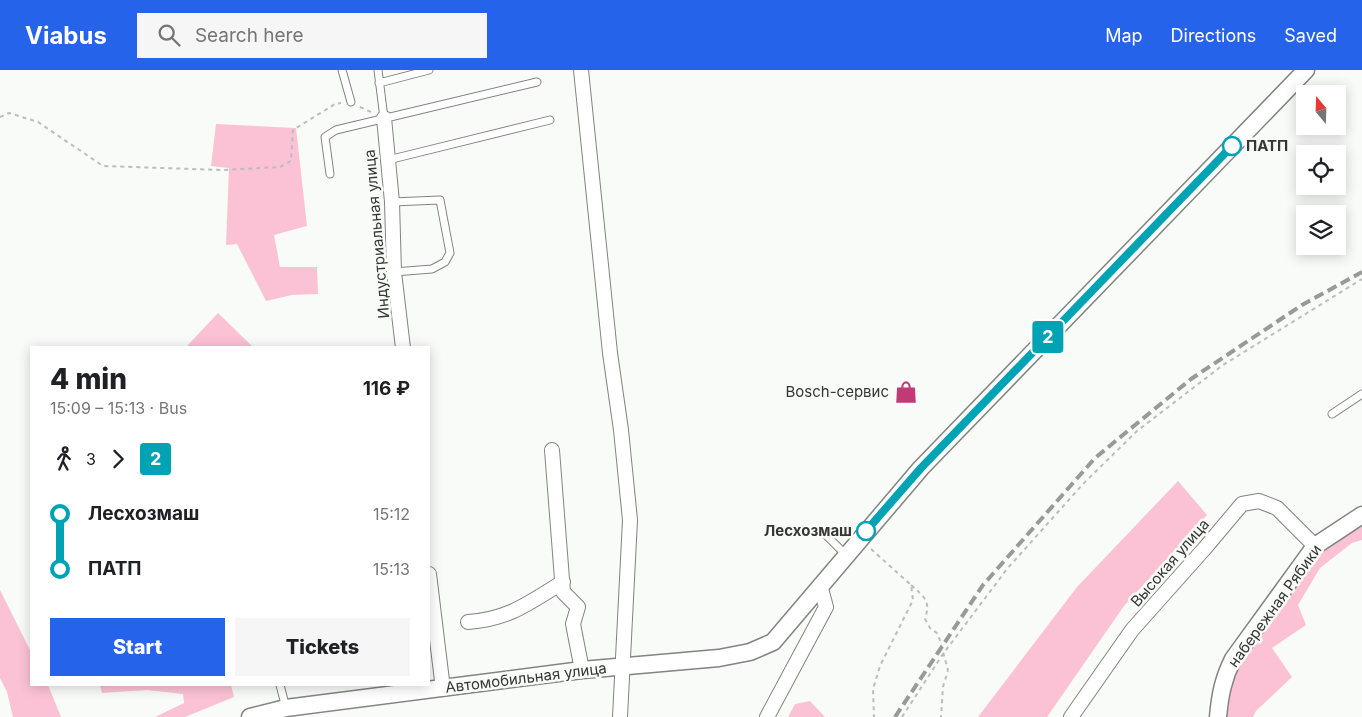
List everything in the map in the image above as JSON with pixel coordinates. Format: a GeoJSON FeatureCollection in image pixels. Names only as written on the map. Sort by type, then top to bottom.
{"type":"FeatureCollection","features":[{"type":"Feature","properties":{"kind":"street"},"geometry":{"type":"LineString","coordinates":[[581,70],[610,353],[621,430],[630,520],[620,717]]}},
{"type":"Feature","properties":{"kind":"street","name":"Автомобильная улица"},"geometry":{"type":"LineString","coordinates":[[250,717],[286,708],[582,670],[720,658],[750,652],[773,642],[921,468],[1306,70]]}},
{"type":"Feature","properties":{"kind":"street","name":"Индустриальная улица"},"geometry":{"type":"LineString","coordinates":[[384,118],[392,202],[394,272],[403,346]]}},
{"type":"Feature","properties":{"kind":"street"},"geometry":{"type":"LineString","coordinates":[[552,450],[563,592],[578,607],[573,624],[582,670]]}},
{"type":"Feature","properties":{"kind":"street","name":"Высокая улица"},"geometry":{"type":"LineString","coordinates":[[1072,717],[1132,630],[1242,504],[1259,501],[1277,508],[1315,546]]}},
{"type":"Feature","properties":{"kind":"street","name":"набережная Рябики"},"geometry":{"type":"LineString","coordinates":[[1218,717],[1221,689],[1234,659],[1315,546],[1362,515]]}},
{"type":"Feature","properties":{"kind":"street"},"geometry":{"type":"LineString","coordinates":[[468,622],[485,621],[514,612],[562,582]]}},
{"type":"Feature","properties":{"kind":"street"},"geometry":{"type":"LineString","coordinates":[[767,717],[826,607],[820,586]]}},
{"type":"Feature","properties":{"kind":"street"},"geometry":{"type":"LineString","coordinates":[[430,591],[433,642],[443,689]]}},
{"type":"Feature","properties":{"kind":"lane"},"geometry":{"type":"LineString","coordinates":[[342,70],[351,102]]}},
{"type":"Feature","properties":{"kind":"lane"},"geometry":{"type":"LineString","coordinates":[[378,70],[384,118]]}},
{"type":"Feature","properties":{"kind":"lane"},"geometry":{"type":"LineString","coordinates":[[380,83],[429,70]]}},
{"type":"Feature","properties":{"kind":"lane"},"geometry":{"type":"LineString","coordinates":[[330,174],[325,137],[336,130],[536,82]]}},
{"type":"Feature","properties":{"kind":"lane"},"geometry":{"type":"LineString","coordinates":[[388,160],[550,120]]}},
{"type":"Feature","properties":{"kind":"lane"},"geometry":{"type":"LineString","coordinates":[[392,202],[440,200],[450,252],[445,262],[432,268],[394,272]]}},
{"type":"Feature","properties":{"kind":"lane"},"geometry":{"type":"LineString","coordinates":[[1332,414],[1362,394]]}},
{"type":"Feature","properties":{"kind":"lane"},"geometry":{"type":"LineString","coordinates":[[824,534],[846,555]]}},
{"type":"Feature","properties":{"kind":"lane"},"geometry":{"type":"LineString","coordinates":[[280,686],[286,708]]}},
{"type":"Feature","properties":{"kind":"path"},"geometry":{"type":"LineString","coordinates":[[0,117],[8,113],[38,122],[103,166],[222,170],[280,167],[292,161],[293,130],[336,104],[351,102],[384,118]]}},
{"type":"Feature","properties":{"kind":"path"},"geometry":{"type":"LineString","coordinates":[[902,717],[943,654],[1006,568],[1083,484],[1137,432],[1223,365],[1362,279]]}},
{"type":"Feature","properties":{"kind":"path"},"geometry":{"type":"LineString","coordinates":[[860,539],[926,599],[928,609],[925,619],[930,628],[938,634],[948,670],[943,686],[941,717]]}},
{"type":"Feature","properties":{"kind":"path"},"geometry":{"type":"LineString","coordinates":[[874,717],[873,689],[880,666],[912,600],[911,585]]}},
{"type":"Feature","properties":{"kind":"shaded area"},"geometry":{"type":"Polygon","coordinates":[[[216,124],[296,128],[307,226],[274,235],[280,267],[317,267],[318,294],[292,295],[266,301],[237,244],[226,245],[229,168],[211,166],[216,124]]]}},
{"type":"Feature","properties":{"kind":"shaded area"},"geometry":{"type":"Polygon","coordinates":[[[218,313],[252,346],[187,346],[218,313]]]}},
{"type":"Feature","properties":{"kind":"shaded area"},"geometry":{"type":"Polygon","coordinates":[[[1178,481],[1207,515],[1124,606],[1047,717],[978,717],[1077,587],[1178,481]]]}},
{"type":"Feature","properties":{"kind":"shaded area"},"geometry":{"type":"Polygon","coordinates":[[[1362,527],[1362,540],[1352,543],[1320,568],[1298,605],[1306,625],[1272,648],[1292,677],[1256,711],[1253,717],[1223,717],[1235,669],[1318,553],[1337,540],[1362,527]]]}},
{"type":"Feature","properties":{"kind":"shaded area"},"geometry":{"type":"Polygon","coordinates":[[[0,590],[30,650],[30,686],[48,686],[61,717],[13,717],[7,692],[0,678],[0,590]]]}},
{"type":"Feature","properties":{"kind":"shaded area"},"geometry":{"type":"Polygon","coordinates":[[[100,686],[231,686],[234,697],[185,717],[155,717],[184,703],[183,694],[147,690],[102,693],[100,686]]]}},
{"type":"Feature","properties":{"kind":"shaded area"},"geometry":{"type":"Polygon","coordinates":[[[810,701],[825,717],[788,717],[795,704],[810,701]]]}},
{"type":"Feature","properties":{"kind":"railway"},"geometry":{"type":"LineString","coordinates":[[895,717],[983,585],[1095,458],[1191,379],[1302,305],[1362,272]]}},
{"type":"Feature","properties":{"kind":"bus line","name":"2"},"geometry":{"type":"LineString","coordinates":[[866,531],[921,468],[1232,146]]}},
{"type":"Feature","properties":{"kind":"place","name":"ПАТП"},"geometry":{"type":"Point","coordinates":[1232,146]}},
{"type":"Feature","properties":{"kind":"place","name":"Bosch-сервис"},"geometry":{"type":"Point","coordinates":[906,392]}},
{"type":"Feature","properties":{"kind":"place","name":"Лесхозмаш"},"geometry":{"type":"Point","coordinates":[866,531]}}]}
